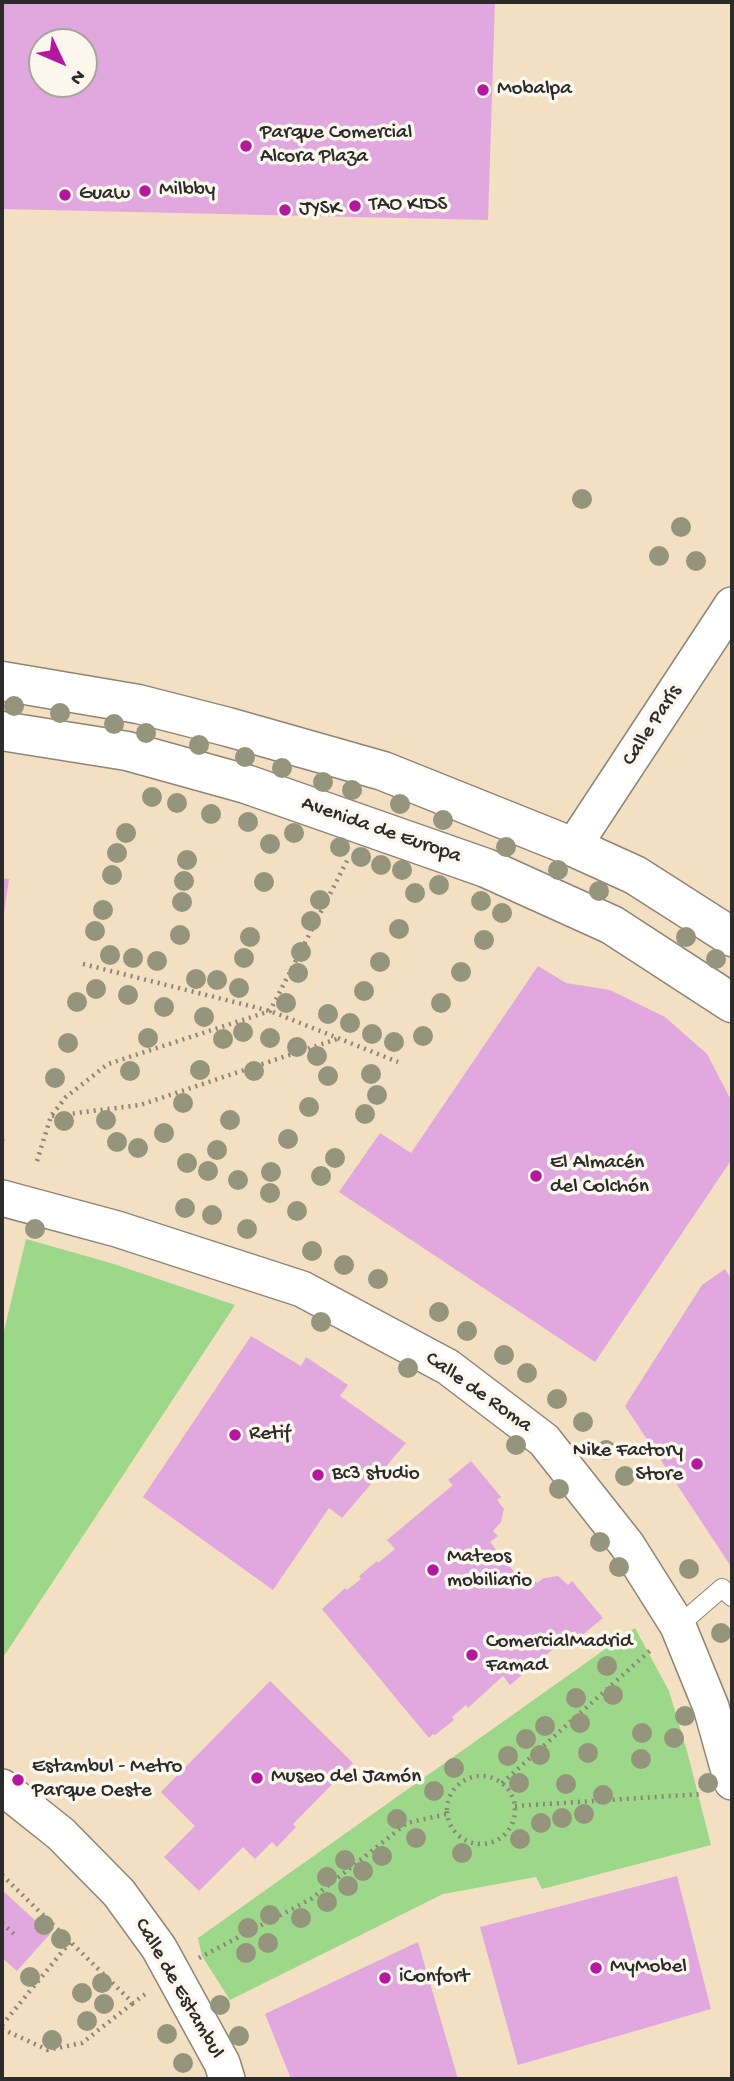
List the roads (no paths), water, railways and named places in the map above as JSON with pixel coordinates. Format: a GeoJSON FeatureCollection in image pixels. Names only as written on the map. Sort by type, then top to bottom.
{"type":"FeatureCollection","features":[{"type":"Feature","properties":{"kind":"street","name":"Calle París"},"geometry":{"type":"LineString","coordinates":[[573,847],[732,606]]}},
{"type":"Feature","properties":{"kind":"street"},"geometry":{"type":"LineString","coordinates":[[2,681],[138,705],[299,746],[383,771],[573,847],[635,875],[732,937]]}},
{"type":"Feature","properties":{"kind":"street","name":"Avenida de Europa"},"geometry":{"type":"LineString","coordinates":[[2,731],[93,744],[246,784],[486,868],[612,925],[732,1003]]}},
{"type":"Feature","properties":{"kind":"street","name":"Calle de Roma"},"geometry":{"type":"LineString","coordinates":[[2,1198],[117,1230],[302,1289],[447,1367],[544,1440],[627,1545],[666,1636],[711,1707],[719,1788]]}},
{"type":"Feature","properties":{"kind":"street","name":"Calle de Estambul"},"geometry":{"type":"LineString","coordinates":[[2,1787],[61,1834],[119,1893],[159,1948],[222,2063],[227,2079]]}},
{"type":"Feature","properties":{"kind":"lane"},"geometry":{"type":"LineString","coordinates":[[666,1636],[722,1588],[732,1597]]}},
{"type":"Feature","properties":{"kind":"place","name":"Mobalpa"},"geometry":{"type":"Point","coordinates":[483,90]}},
{"type":"Feature","properties":{"kind":"place","name":"Parque Comercial Alcora Plaza"},"geometry":{"type":"Point","coordinates":[246,146]}},
{"type":"Feature","properties":{"kind":"place","name":"Milbby"},"geometry":{"type":"Point","coordinates":[145,191]}},
{"type":"Feature","properties":{"kind":"place","name":"Guaw"},"geometry":{"type":"Point","coordinates":[65,195]}},
{"type":"Feature","properties":{"kind":"place","name":"TAO KIDS"},"geometry":{"type":"Point","coordinates":[355,206]}},
{"type":"Feature","properties":{"kind":"place","name":"JYSK"},"geometry":{"type":"Point","coordinates":[285,210]}},
{"type":"Feature","properties":{"kind":"place","name":"El Almacén del Colchón"},"geometry":{"type":"Point","coordinates":[536,1176]}},
{"type":"Feature","properties":{"kind":"place","name":"Retif"},"geometry":{"type":"Point","coordinates":[235,1435]}},
{"type":"Feature","properties":{"kind":"place","name":"Nike Factory Store"},"geometry":{"type":"Point","coordinates":[697,1464]}},
{"type":"Feature","properties":{"kind":"place","name":"Bc3 studio"},"geometry":{"type":"Point","coordinates":[318,1475]}},
{"type":"Feature","properties":{"kind":"place","name":"Mateos mobiliario"},"geometry":{"type":"Point","coordinates":[433,1570]}},
{"type":"Feature","properties":{"kind":"place","name":"ComercialMadrid Famad"},"geometry":{"type":"Point","coordinates":[472,1655]}},
{"type":"Feature","properties":{"kind":"place","name":"Museo del Jamón"},"geometry":{"type":"Point","coordinates":[257,1778]}},
{"type":"Feature","properties":{"kind":"place","name":"Estambul - Metro Parque Oeste"},"geometry":{"type":"Point","coordinates":[18,1780]}},
{"type":"Feature","properties":{"kind":"place","name":"MyMobel"},"geometry":{"type":"Point","coordinates":[596,1968]}},
{"type":"Feature","properties":{"kind":"place","name":"iConfort"},"geometry":{"type":"Point","coordinates":[385,1978]}}]}
